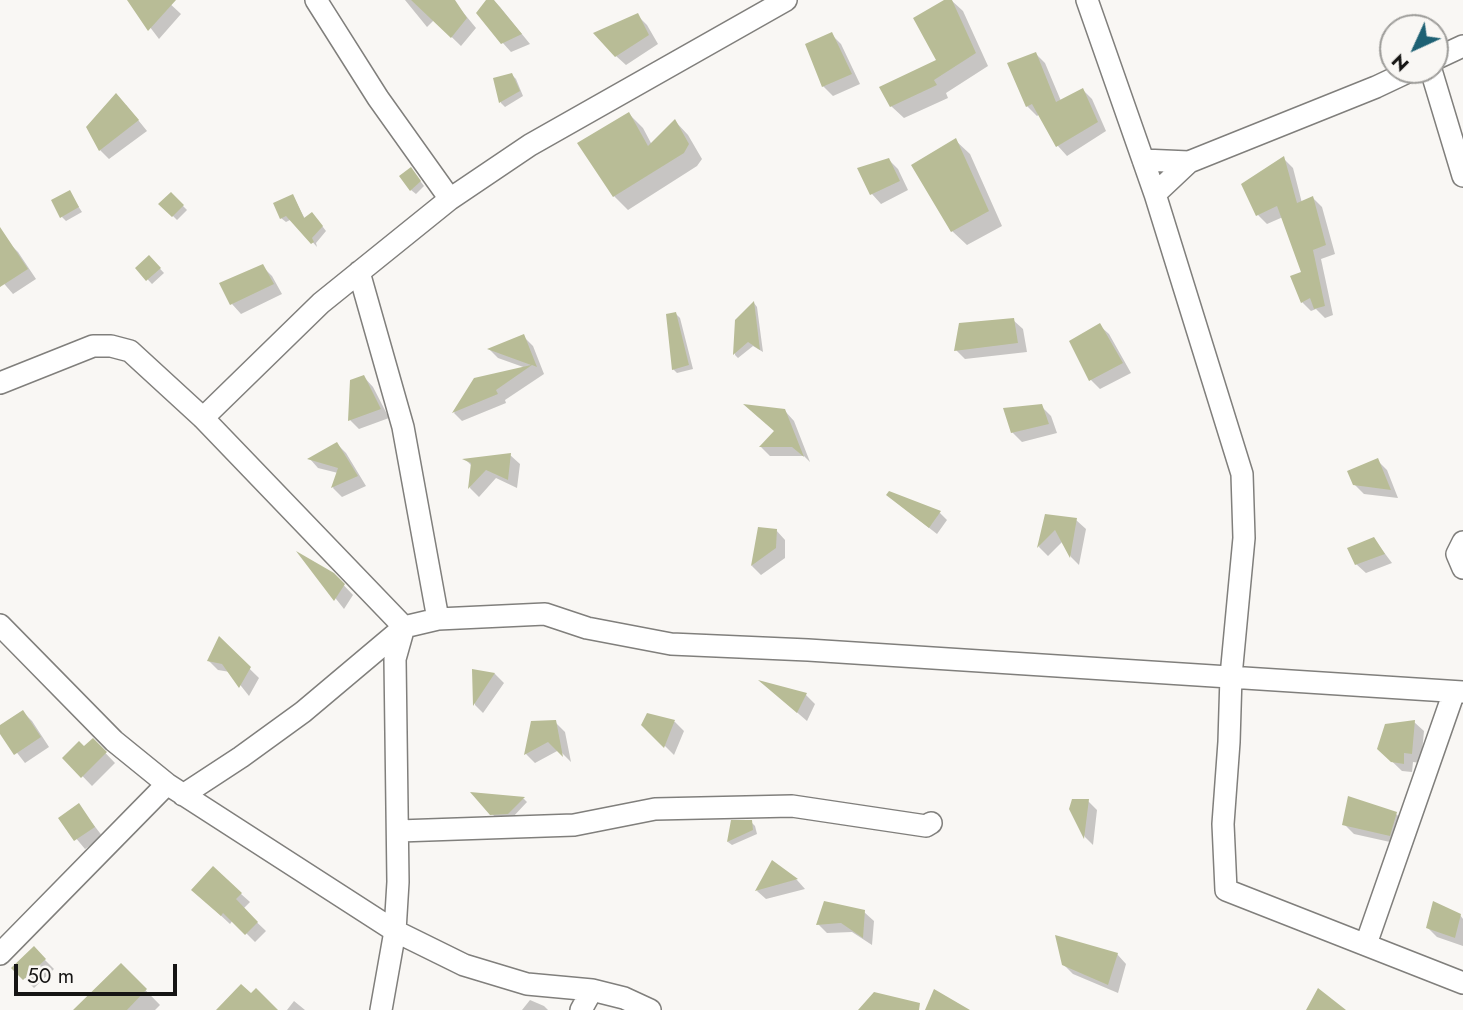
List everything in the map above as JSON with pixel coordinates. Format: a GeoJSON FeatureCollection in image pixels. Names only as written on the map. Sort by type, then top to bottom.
{"type":"FeatureCollection","features":[{"type":"Feature","properties":{"kind":"street"},"geometry":{"type":"LineString","coordinates":[[316,0],[378,98],[450,199]]}},
{"type":"Feature","properties":{"kind":"street"},"geometry":{"type":"LineString","coordinates":[[203,418],[321,303],[450,199],[530,145],[786,0]]}},
{"type":"Feature","properties":{"kind":"street"},"geometry":{"type":"LineString","coordinates":[[1087,0],[1155,194],[1242,474],[1244,538],[1231,676],[1223,824],[1226,890],[1463,984]]}},
{"type":"Feature","properties":{"kind":"street"},"geometry":{"type":"LineString","coordinates":[[1155,194],[1189,162],[1382,84]]}},
{"type":"Feature","properties":{"kind":"street"},"geometry":{"type":"LineString","coordinates":[[1435,84],[1463,176]]}},
{"type":"Feature","properties":{"kind":"street"},"geometry":{"type":"LineString","coordinates":[[1143,160],[1189,162]]}},
{"type":"Feature","properties":{"kind":"street"},"geometry":{"type":"LineString","coordinates":[[359,272],[403,427],[438,619]]}},
{"type":"Feature","properties":{"kind":"street"},"geometry":{"type":"LineString","coordinates":[[0,383],[93,346],[111,346],[131,351],[203,418],[404,627]]}},
{"type":"Feature","properties":{"kind":"street"},"geometry":{"type":"LineString","coordinates":[[1463,542],[1457,554],[1463,568]]}},
{"type":"Feature","properties":{"kind":"street"},"geometry":{"type":"LineString","coordinates":[[0,954],[175,789],[241,757],[303,712],[404,627],[438,619],[545,614],[587,628],[671,644],[808,650],[1458,692],[1366,944]]}},
{"type":"Feature","properties":{"kind":"street"},"geometry":{"type":"LineString","coordinates":[[0,625],[114,741],[175,789],[395,931],[464,965],[527,984],[592,989],[624,998],[650,1010]]}},
{"type":"Feature","properties":{"kind":"street"},"geometry":{"type":"LineString","coordinates":[[381,1010],[395,931],[399,831],[395,659],[404,627]]}},
{"type":"Feature","properties":{"kind":"street"},"geometry":{"type":"LineString","coordinates":[[399,831],[574,825],[655,809],[792,806],[926,826],[931,823]]}},
{"type":"Feature","properties":{"kind":"street"},"geometry":{"type":"LineString","coordinates":[[580,1010],[592,989]]}},
{"type":"Feature","properties":{"kind":"building"},"geometry":{"type":"Polygon","coordinates":[[[127,0],[176,0],[148,31],[127,0]]]}},
{"type":"Feature","properties":{"kind":"building"},"geometry":{"type":"Polygon","coordinates":[[[411,0],[455,0],[467,18],[451,38],[411,0]]]}},
{"type":"Feature","properties":{"kind":"building"},"geometry":{"type":"Polygon","coordinates":[[[486,0],[494,0],[522,34],[501,44],[476,13],[486,0]]]}},
{"type":"Feature","properties":{"kind":"building"},"geometry":{"type":"Polygon","coordinates":[[[944,0],[952,0],[976,53],[934,80],[937,85],[890,107],[879,87],[936,60],[913,18],[944,0]]]}},
{"type":"Feature","properties":{"kind":"building"},"geometry":{"type":"Polygon","coordinates":[[[638,13],[649,35],[615,57],[593,33],[638,13]]]}},
{"type":"Feature","properties":{"kind":"building"},"geometry":{"type":"Polygon","coordinates":[[[832,32],[852,74],[822,87],[805,44],[832,32]]]}},
{"type":"Feature","properties":{"kind":"building"},"geometry":{"type":"Polygon","coordinates":[[[1036,52],[1056,102],[1083,88],[1098,122],[1056,147],[1032,104],[1026,107],[1007,63],[1036,52]]]}},
{"type":"Feature","properties":{"kind":"building"},"geometry":{"type":"Polygon","coordinates":[[[512,73],[520,91],[499,103],[493,78],[512,73]]]}},
{"type":"Feature","properties":{"kind":"building"},"geometry":{"type":"Polygon","coordinates":[[[116,93],[139,120],[99,151],[86,127],[116,93]]]}},
{"type":"Feature","properties":{"kind":"building"},"geometry":{"type":"Polygon","coordinates":[[[629,112],[648,146],[675,119],[689,144],[684,153],[613,197],[577,143],[629,112]]]}},
{"type":"Feature","properties":{"kind":"building"},"geometry":{"type":"Polygon","coordinates":[[[956,138],[989,211],[951,232],[911,165],[956,138]]]}},
{"type":"Feature","properties":{"kind":"building"},"geometry":{"type":"Polygon","coordinates":[[[1284,156],[1297,203],[1313,196],[1326,245],[1313,250],[1325,306],[1314,309],[1310,298],[1301,303],[1290,276],[1301,272],[1277,206],[1256,216],[1241,184],[1284,156]]]}},
{"type":"Feature","properties":{"kind":"building"},"geometry":{"type":"Polygon","coordinates":[[[889,158],[900,181],[870,195],[857,168],[889,158]]]}},
{"type":"Feature","properties":{"kind":"building"},"geometry":{"type":"Polygon","coordinates":[[[411,167],[421,181],[410,191],[399,176],[411,167]]]}},
{"type":"Feature","properties":{"kind":"building"},"geometry":{"type":"Polygon","coordinates":[[[70,190],[79,207],[60,218],[51,200],[70,190]]]}},
{"type":"Feature","properties":{"kind":"building"},"geometry":{"type":"Polygon","coordinates":[[[171,192],[184,205],[172,217],[158,204],[171,192]]]}},
{"type":"Feature","properties":{"kind":"building"},"geometry":{"type":"Polygon","coordinates":[[[293,194],[304,218],[312,212],[323,226],[312,238],[314,242],[311,244],[286,216],[280,219],[273,203],[293,194]]]}},
{"type":"Feature","properties":{"kind":"building"},"geometry":{"type":"Polygon","coordinates":[[[0,227],[28,269],[0,287],[0,227]]]}},
{"type":"Feature","properties":{"kind":"building"},"geometry":{"type":"Polygon","coordinates":[[[149,255],[161,268],[146,281],[135,268],[149,255]]]}},
{"type":"Feature","properties":{"kind":"building"},"geometry":{"type":"Polygon","coordinates":[[[263,264],[274,284],[230,305],[219,283],[263,264]]]}},
{"type":"Feature","properties":{"kind":"building"},"geometry":{"type":"Polygon","coordinates":[[[754,301],[760,350],[748,342],[733,355],[735,320],[754,301]]]}},
{"type":"Feature","properties":{"kind":"building"},"geometry":{"type":"Polygon","coordinates":[[[676,312],[689,365],[672,370],[666,314],[676,312]]]}},
{"type":"Feature","properties":{"kind":"building"},"geometry":{"type":"Polygon","coordinates":[[[1014,318],[1018,343],[954,351],[959,323],[1014,318]]]}},
{"type":"Feature","properties":{"kind":"building"},"geometry":{"type":"Polygon","coordinates":[[[1100,323],[1123,363],[1089,381],[1069,341],[1100,323]]]}},
{"type":"Feature","properties":{"kind":"building"},"geometry":{"type":"Polygon","coordinates":[[[524,334],[537,367],[532,365],[496,390],[498,394],[452,413],[474,378],[531,365],[487,349],[524,334]]]}},
{"type":"Feature","properties":{"kind":"building"},"geometry":{"type":"Polygon","coordinates":[[[364,375],[381,409],[348,421],[350,380],[364,375]]]}},
{"type":"Feature","properties":{"kind":"building"},"geometry":{"type":"Polygon","coordinates":[[[743,404],[785,409],[804,457],[792,447],[759,447],[774,431],[743,404]]]}},
{"type":"Feature","properties":{"kind":"building"},"geometry":{"type":"Polygon","coordinates":[[[1042,404],[1049,424],[1011,433],[1003,408],[1042,404]]]}},
{"type":"Feature","properties":{"kind":"building"},"geometry":{"type":"Polygon","coordinates":[[[337,442],[358,476],[331,488],[338,468],[307,459],[337,442]]]}},
{"type":"Feature","properties":{"kind":"building"},"geometry":{"type":"Polygon","coordinates":[[[511,453],[508,480],[486,470],[468,489],[471,463],[462,459],[511,453]]]}},
{"type":"Feature","properties":{"kind":"building"},"geometry":{"type":"Polygon","coordinates":[[[1378,458],[1391,490],[1353,485],[1347,471],[1378,458]]]}},
{"type":"Feature","properties":{"kind":"building"},"geometry":{"type":"Polygon","coordinates":[[[889,491],[941,511],[929,528],[886,495],[889,491]]]}},
{"type":"Feature","properties":{"kind":"building"},"geometry":{"type":"Polygon","coordinates":[[[1045,514],[1077,518],[1070,558],[1055,530],[1037,548],[1045,514]]]}},
{"type":"Feature","properties":{"kind":"building"},"geometry":{"type":"Polygon","coordinates":[[[758,527],[777,529],[776,548],[751,566],[758,527]]]}},
{"type":"Feature","properties":{"kind":"building"},"geometry":{"type":"Polygon","coordinates":[[[1374,537],[1385,554],[1355,565],[1347,548],[1374,537]]]}},
{"type":"Feature","properties":{"kind":"building"},"geometry":{"type":"Polygon","coordinates":[[[296,551],[334,573],[345,584],[334,601],[296,551]]]}},
{"type":"Feature","properties":{"kind":"building"},"geometry":{"type":"Polygon","coordinates":[[[219,636],[251,667],[239,688],[222,664],[207,661],[219,636]]]}},
{"type":"Feature","properties":{"kind":"building"},"geometry":{"type":"Polygon","coordinates":[[[472,669],[495,673],[473,706],[472,669]]]}},
{"type":"Feature","properties":{"kind":"building"},"geometry":{"type":"Polygon","coordinates":[[[758,680],[807,693],[797,713],[758,680]]]}},
{"type":"Feature","properties":{"kind":"building"},"geometry":{"type":"Polygon","coordinates":[[[23,710],[41,737],[14,755],[0,734],[0,725],[23,710]]]}},
{"type":"Feature","properties":{"kind":"building"},"geometry":{"type":"Polygon","coordinates":[[[647,713],[675,720],[664,748],[641,725],[647,713]]]}},
{"type":"Feature","properties":{"kind":"building"},"geometry":{"type":"Polygon","coordinates":[[[556,720],[563,757],[548,742],[524,755],[531,721],[556,720]]]}},
{"type":"Feature","properties":{"kind":"building"},"geometry":{"type":"Polygon","coordinates":[[[1415,720],[1412,754],[1404,753],[1404,764],[1391,762],[1377,749],[1385,724],[1415,720]]]}},
{"type":"Feature","properties":{"kind":"building"},"geometry":{"type":"Polygon","coordinates":[[[93,738],[107,752],[81,778],[62,758],[79,741],[84,746],[93,738]]]}},
{"type":"Feature","properties":{"kind":"building"},"geometry":{"type":"Polygon","coordinates":[[[470,792],[525,797],[508,814],[490,815],[470,792]]]}},
{"type":"Feature","properties":{"kind":"building"},"geometry":{"type":"Polygon","coordinates":[[[1348,796],[1397,812],[1390,836],[1342,825],[1348,796]]]}},
{"type":"Feature","properties":{"kind":"building"},"geometry":{"type":"Polygon","coordinates":[[[1072,799],[1089,799],[1084,839],[1069,809],[1072,799]]]}},
{"type":"Feature","properties":{"kind":"building"},"geometry":{"type":"Polygon","coordinates":[[[79,803],[95,827],[74,841],[58,818],[79,803]]]}},
{"type":"Feature","properties":{"kind":"building"},"geometry":{"type":"Polygon","coordinates":[[[731,820],[752,820],[753,830],[727,842],[731,820]]]}},
{"type":"Feature","properties":{"kind":"building"},"geometry":{"type":"Polygon","coordinates":[[[772,860],[798,879],[755,891],[772,860]]]}},
{"type":"Feature","properties":{"kind":"building"},"geometry":{"type":"Polygon","coordinates":[[[213,866],[242,893],[236,899],[258,922],[245,935],[223,913],[221,916],[191,890],[213,866]]]}},
{"type":"Feature","properties":{"kind":"building"},"geometry":{"type":"Polygon","coordinates":[[[824,901],[865,910],[863,938],[841,923],[816,925],[824,901]]]}},
{"type":"Feature","properties":{"kind":"building"},"geometry":{"type":"Polygon","coordinates":[[[1433,901],[1461,914],[1455,938],[1426,928],[1433,901]]]}},
{"type":"Feature","properties":{"kind":"building"},"geometry":{"type":"Polygon","coordinates":[[[1055,935],[1118,953],[1108,985],[1062,965],[1055,935]]]}},
{"type":"Feature","properties":{"kind":"building"},"geometry":{"type":"Polygon","coordinates":[[[34,946],[46,959],[23,980],[11,968],[34,946]]]}},
{"type":"Feature","properties":{"kind":"building"},"geometry":{"type":"Polygon","coordinates":[[[121,963],[147,989],[127,1010],[73,1010],[121,963]]]}},
{"type":"Feature","properties":{"kind":"building"},"geometry":{"type":"Polygon","coordinates":[[[241,984],[251,993],[256,988],[278,1010],[216,1010],[241,984]]]}},
{"type":"Feature","properties":{"kind":"building"},"geometry":{"type":"Polygon","coordinates":[[[1318,988],[1346,1010],[1306,1010],[1318,988]]]}},
{"type":"Feature","properties":{"kind":"building"},"geometry":{"type":"Polygon","coordinates":[[[934,989],[970,1010],[925,1010],[934,989]]]}},
{"type":"Feature","properties":{"kind":"building"},"geometry":{"type":"Polygon","coordinates":[[[874,992],[920,1003],[919,1010],[858,1010],[874,992]]]}}]}
